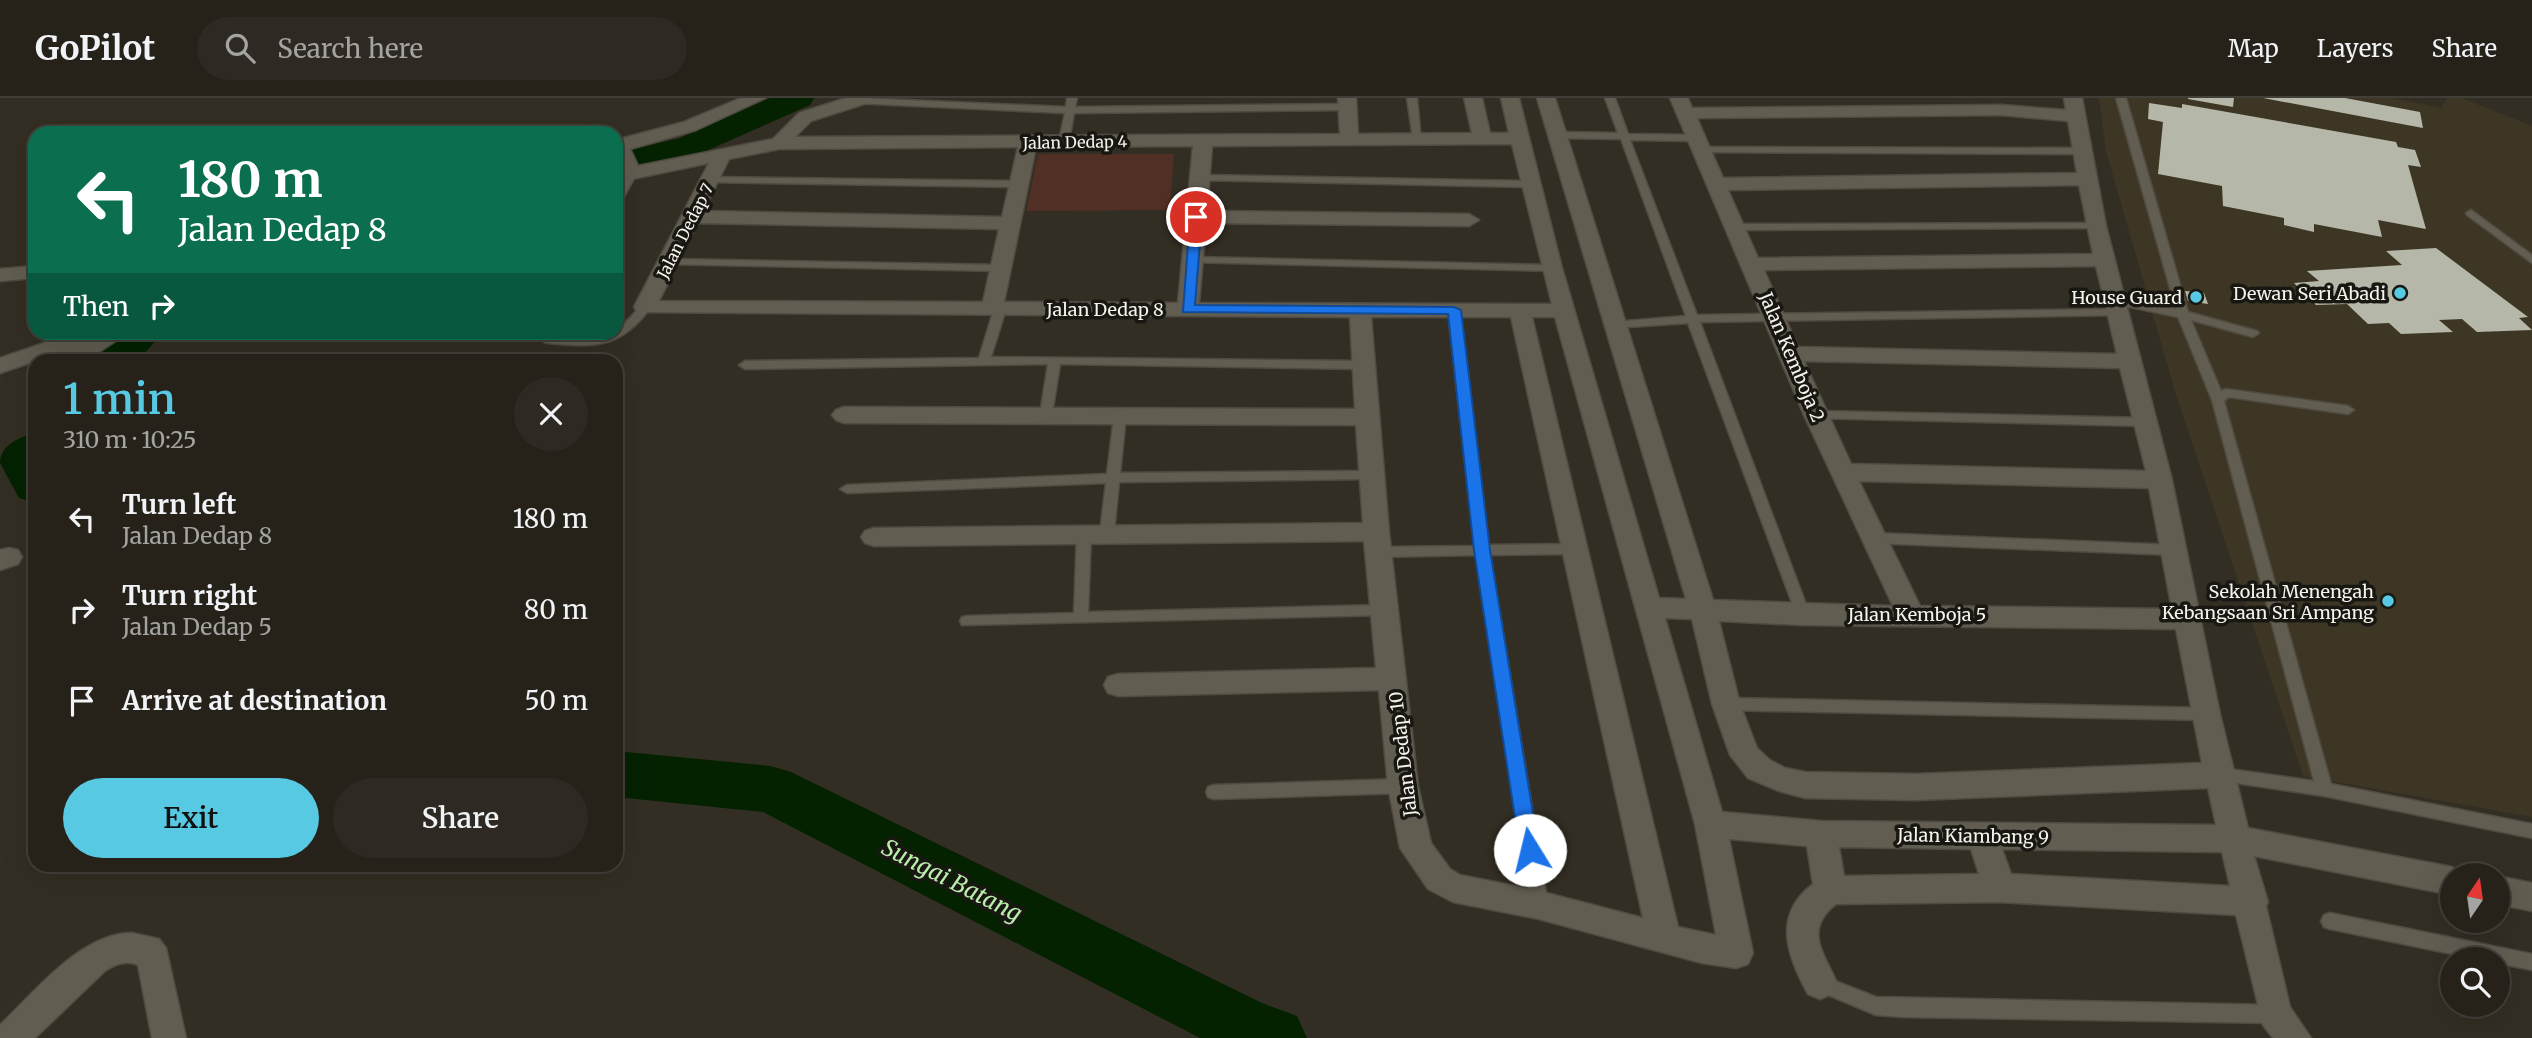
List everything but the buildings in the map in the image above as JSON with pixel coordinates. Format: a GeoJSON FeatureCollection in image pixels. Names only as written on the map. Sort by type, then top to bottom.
{"type":"FeatureCollection","features":[{"type":"Feature","properties":{"kind":"street"},"geometry":{"type":"LineString","coordinates":[[623,144],[690,126],[756,98]]}},
{"type":"Feature","properties":{"kind":"street"},"geometry":{"type":"LineString","coordinates":[[1473,98],[1482,138]]}},
{"type":"Feature","properties":{"kind":"street"},"geometry":{"type":"LineString","coordinates":[[1510,98],[1552,268],[1710,824]]}},
{"type":"Feature","properties":{"kind":"street"},"geometry":{"type":"LineString","coordinates":[[1546,98],[1703,610],[1726,704],[1745,755],[1759,769],[1779,779],[1805,785],[1916,788],[2222,775]]}},
{"type":"Feature","properties":{"kind":"street"},"geometry":{"type":"LineString","coordinates":[[779,143],[805,117],[860,99]]}},
{"type":"Feature","properties":{"kind":"street"},"geometry":{"type":"LineString","coordinates":[[1347,103],[1349,138]]}},
{"type":"Feature","properties":{"kind":"street"},"geometry":{"type":"LineString","coordinates":[[1682,105],[2000,104],[2074,107],[2096,226],[2161,480],[2206,714],[2252,902],[2275,1014],[2294,1038]]}},
{"type":"Feature","properties":{"kind":"street","name":"Jalan Kemboja 2"},"geometry":{"type":"LineString","coordinates":[[1682,105],[1816,415],[1910,614]]}},
{"type":"Feature","properties":{"kind":"street","name":"Jalan Dedap 4"},"geometry":{"type":"LineString","coordinates":[[632,173],[779,143],[1521,138]]}},
{"type":"Feature","properties":{"kind":"street"},"geometry":{"type":"LineString","coordinates":[[1188,309],[1203,140]]}},
{"type":"Feature","properties":{"kind":"street"},"geometry":{"type":"LineString","coordinates":[[996,309],[1000,268],[1028,143]]}},
{"type":"Feature","properties":{"kind":"street","name":"Jalan Dedap 7"},"geometry":{"type":"LineString","coordinates":[[645,307],[693,217],[723,153]]}},
{"type":"Feature","properties":{"kind":"street"},"geometry":{"type":"LineString","coordinates":[[623,157],[632,173]]}},
{"type":"Feature","properties":{"kind":"street"},"geometry":{"type":"LineString","coordinates":[[1717,184],[2087,179]]}},
{"type":"Feature","properties":{"kind":"street"},"geometry":{"type":"LineString","coordinates":[[693,217],[1011,223]]}},
{"type":"Feature","properties":{"kind":"street"},"geometry":{"type":"LineString","coordinates":[[1196,217],[1469,220]]}},
{"type":"Feature","properties":{"kind":"street"},"geometry":{"type":"LineString","coordinates":[[1751,264],[2105,260]]}},
{"type":"Feature","properties":{"kind":"street"},"geometry":{"type":"LineString","coordinates":[[0,275],[28,273]]}},
{"type":"Feature","properties":{"kind":"street","name":"Jalan Dedap 8"},"geometry":{"type":"LineString","coordinates":[[645,307],[1564,311]]}},
{"type":"Feature","properties":{"kind":"street","name":"Jalan Dedap 10"},"geometry":{"type":"LineString","coordinates":[[1360,310],[1370,475],[1394,679],[1403,786],[1416,848],[1439,878],[1453,888],[1539,905],[1736,953],[1710,824]]}},
{"type":"Feature","properties":{"kind":"street"},"geometry":{"type":"LineString","coordinates":[[1521,311],[1664,937]]}},
{"type":"Feature","properties":{"kind":"street"},"geometry":{"type":"LineString","coordinates":[[33,354],[47,349],[91,347],[104,340]]}},
{"type":"Feature","properties":{"kind":"street"},"geometry":{"type":"LineString","coordinates":[[1792,355],[2130,361]]}},
{"type":"Feature","properties":{"kind":"street"},"geometry":{"type":"LineString","coordinates":[[0,366],[28,356]]}},
{"type":"Feature","properties":{"kind":"street"},"geometry":{"type":"LineString","coordinates":[[844,415],[1366,417]]}},
{"type":"Feature","properties":{"kind":"street"},"geometry":{"type":"LineString","coordinates":[[1842,471],[2161,480]]}},
{"type":"Feature","properties":{"kind":"street"},"geometry":{"type":"LineString","coordinates":[[874,537],[1095,533],[1377,542]]}},
{"type":"Feature","properties":{"kind":"street","name":"Jalan Kemboja 5"},"geometry":{"type":"LineString","coordinates":[[1647,607],[1802,615],[1910,614],[2187,619]]}},
{"type":"Feature","properties":{"kind":"street"},"geometry":{"type":"LineString","coordinates":[[1118,685],[1394,679]]}},
{"type":"Feature","properties":{"kind":"street","name":"Jalan Kiambang 9"},"geometry":{"type":"LineString","coordinates":[[1710,824],[1821,834],[2237,839]]}},
{"type":"Feature","properties":{"kind":"street"},"geometry":{"type":"LineString","coordinates":[[1821,834],[1830,890]]}},
{"type":"Feature","properties":{"kind":"street"},"geometry":{"type":"LineString","coordinates":[[1982,836],[2000,888]]}},
{"type":"Feature","properties":{"kind":"street"},"geometry":{"type":"LineString","coordinates":[[2237,839],[2440,879]]}},
{"type":"Feature","properties":{"kind":"street"},"geometry":{"type":"LineString","coordinates":[[1820,983],[1805,957],[1801,930],[1804,911],[1813,901],[1830,890],[2000,888],[2252,902]]}},
{"type":"Feature","properties":{"kind":"street"},"geometry":{"type":"LineString","coordinates":[[2510,893],[2532,897]]}},
{"type":"Feature","properties":{"kind":"street"},"geometry":{"type":"LineString","coordinates":[[11,1038],[93,960],[108,950],[123,947],[147,950],[154,959],[169,1038]]}},
{"type":"Feature","properties":{"kind":"lane"},"geometry":{"type":"LineString","coordinates":[[1064,142],[1072,98]]}},
{"type":"Feature","properties":{"kind":"lane"},"geometry":{"type":"LineString","coordinates":[[1412,98],[1418,139]]}},
{"type":"Feature","properties":{"kind":"lane"},"geometry":{"type":"LineString","coordinates":[[1611,98],[1802,615]]}},
{"type":"Feature","properties":{"kind":"lane"},"geometry":{"type":"LineString","coordinates":[[2121,98],[2183,314],[2218,400],[2324,789]]}},
{"type":"Feature","properties":{"kind":"lane"},"geometry":{"type":"LineString","coordinates":[[860,99],[1070,110],[1347,103]]}},
{"type":"Feature","properties":{"kind":"lane"},"geometry":{"type":"LineString","coordinates":[[1557,135],[1698,144],[2081,151]]}},
{"type":"Feature","properties":{"kind":"lane"},"geometry":{"type":"LineString","coordinates":[[623,189],[632,173]]}},
{"type":"Feature","properties":{"kind":"lane"},"geometry":{"type":"LineString","coordinates":[[1200,178],[1530,184]]}},
{"type":"Feature","properties":{"kind":"lane"},"geometry":{"type":"LineString","coordinates":[[711,180],[1019,184]]}},
{"type":"Feature","properties":{"kind":"lane"},"geometry":{"type":"LineString","coordinates":[[2471,214],[2532,260]]}},
{"type":"Feature","properties":{"kind":"lane"},"geometry":{"type":"LineString","coordinates":[[1737,227],[2096,226]]}},
{"type":"Feature","properties":{"kind":"lane"},"geometry":{"type":"LineString","coordinates":[[1192,260],[1552,268]]}},
{"type":"Feature","properties":{"kind":"lane"},"geometry":{"type":"LineString","coordinates":[[670,262],[1000,268]]}},
{"type":"Feature","properties":{"kind":"lane"},"geometry":{"type":"LineString","coordinates":[[623,331],[630,328],[645,307]]}},
{"type":"Feature","properties":{"kind":"lane"},"geometry":{"type":"LineString","coordinates":[[1614,325],[1691,318],[2118,307],[2183,314],[2253,333]]}},
{"type":"Feature","properties":{"kind":"lane"},"geometry":{"type":"LineString","coordinates":[[984,362],[996,309]]}},
{"type":"Feature","properties":{"kind":"lane"},"geometry":{"type":"LineString","coordinates":[[1454,310],[1482,550],[1539,905]]}},
{"type":"Feature","properties":{"kind":"lane"},"geometry":{"type":"LineString","coordinates":[[555,340],[605,340]]}},
{"type":"Feature","properties":{"kind":"lane"},"geometry":{"type":"LineString","coordinates":[[1046,414],[1055,360]]}},
{"type":"Feature","properties":{"kind":"lane"},"geometry":{"type":"LineString","coordinates":[[745,365],[1055,360],[1363,365]]}},
{"type":"Feature","properties":{"kind":"lane"},"geometry":{"type":"LineString","coordinates":[[2218,400],[2227,393],[2348,410]]}},
{"type":"Feature","properties":{"kind":"lane"},"geometry":{"type":"LineString","coordinates":[[1816,415],[2147,422]]}},
{"type":"Feature","properties":{"kind":"lane"},"geometry":{"type":"LineString","coordinates":[[1081,617],[1095,533],[1112,478],[1120,416]]}},
{"type":"Feature","properties":{"kind":"lane"},"geometry":{"type":"LineString","coordinates":[[847,489],[1112,478],[1370,475]]}},
{"type":"Feature","properties":{"kind":"lane"},"geometry":{"type":"LineString","coordinates":[[1872,538],[2175,550]]}},
{"type":"Feature","properties":{"kind":"lane"},"geometry":{"type":"LineString","coordinates":[[1377,542],[1482,550],[1576,549]]}},
{"type":"Feature","properties":{"kind":"lane"},"geometry":{"type":"LineString","coordinates":[[967,621],[1385,610]]}},
{"type":"Feature","properties":{"kind":"lane"},"geometry":{"type":"LineString","coordinates":[[1726,704],[2206,714]]}},
{"type":"Feature","properties":{"kind":"lane"},"geometry":{"type":"LineString","coordinates":[[2222,775],[2324,789],[2532,831]]}},
{"type":"Feature","properties":{"kind":"lane"},"geometry":{"type":"LineString","coordinates":[[1214,792],[1403,786]]}},
{"type":"Feature","properties":{"kind":"lane"},"geometry":{"type":"LineString","coordinates":[[2330,921],[2532,962]]}},
{"type":"Feature","properties":{"kind":"lane"},"geometry":{"type":"LineString","coordinates":[[1820,983],[1876,1006],[1903,1009],[2275,1014]]}},
{"type":"Feature","properties":{"kind":"shaded area"},"geometry":{"type":"Polygon","coordinates":[[[2099,98],[2392,98],[2441,108],[2447,98],[2461,98],[2532,126],[2532,817],[2303,776],[2174,388],[2106,151],[2099,98]]]}},
{"type":"Feature","properties":{"kind":"shaded area"},"geometry":{"type":"Polygon","coordinates":[[[1038,154],[1174,154],[1170,210],[1026,211],[1038,154]]]}},
{"type":"Feature","properties":{"kind":"waterway","name":"Sungai Batang"},"geometry":{"type":"LineString","coordinates":[[627,161],[692,145],[798,98]]}},
{"type":"Feature","properties":{"kind":"waterway","name":"Sungai Batang"},"geometry":{"type":"LineString","coordinates":[[122,354],[135,340]]}},
{"type":"Feature","properties":{"kind":"waterway","name":"Sungai Batang"},"geometry":{"type":"LineString","coordinates":[[28,454],[21,460],[28,474]]}},
{"type":"Feature","properties":{"kind":"waterway","name":"Sungai Batang"},"geometry":{"type":"LineString","coordinates":[[623,775],[771,789],[1251,1031],[1274,1038]]}},
{"type":"Feature","properties":{"kind":"place","name":"Dewan Seri Abadi"},"geometry":{"type":"Point","coordinates":[2400,293]}},
{"type":"Feature","properties":{"kind":"place","name":"House Guard"},"geometry":{"type":"Point","coordinates":[2196,297]}},
{"type":"Feature","properties":{"kind":"place","name":"Sekolah Menengah Kebangsaan Sri Ampang"},"geometry":{"type":"Point","coordinates":[2388,601]}},
{"type":"Feature","properties":{"kind":"route"},"geometry":{"type":"LineString","coordinates":[[1196,217],[1188,309],[1454,310],[1482,550],[1530,850]]}}]}
